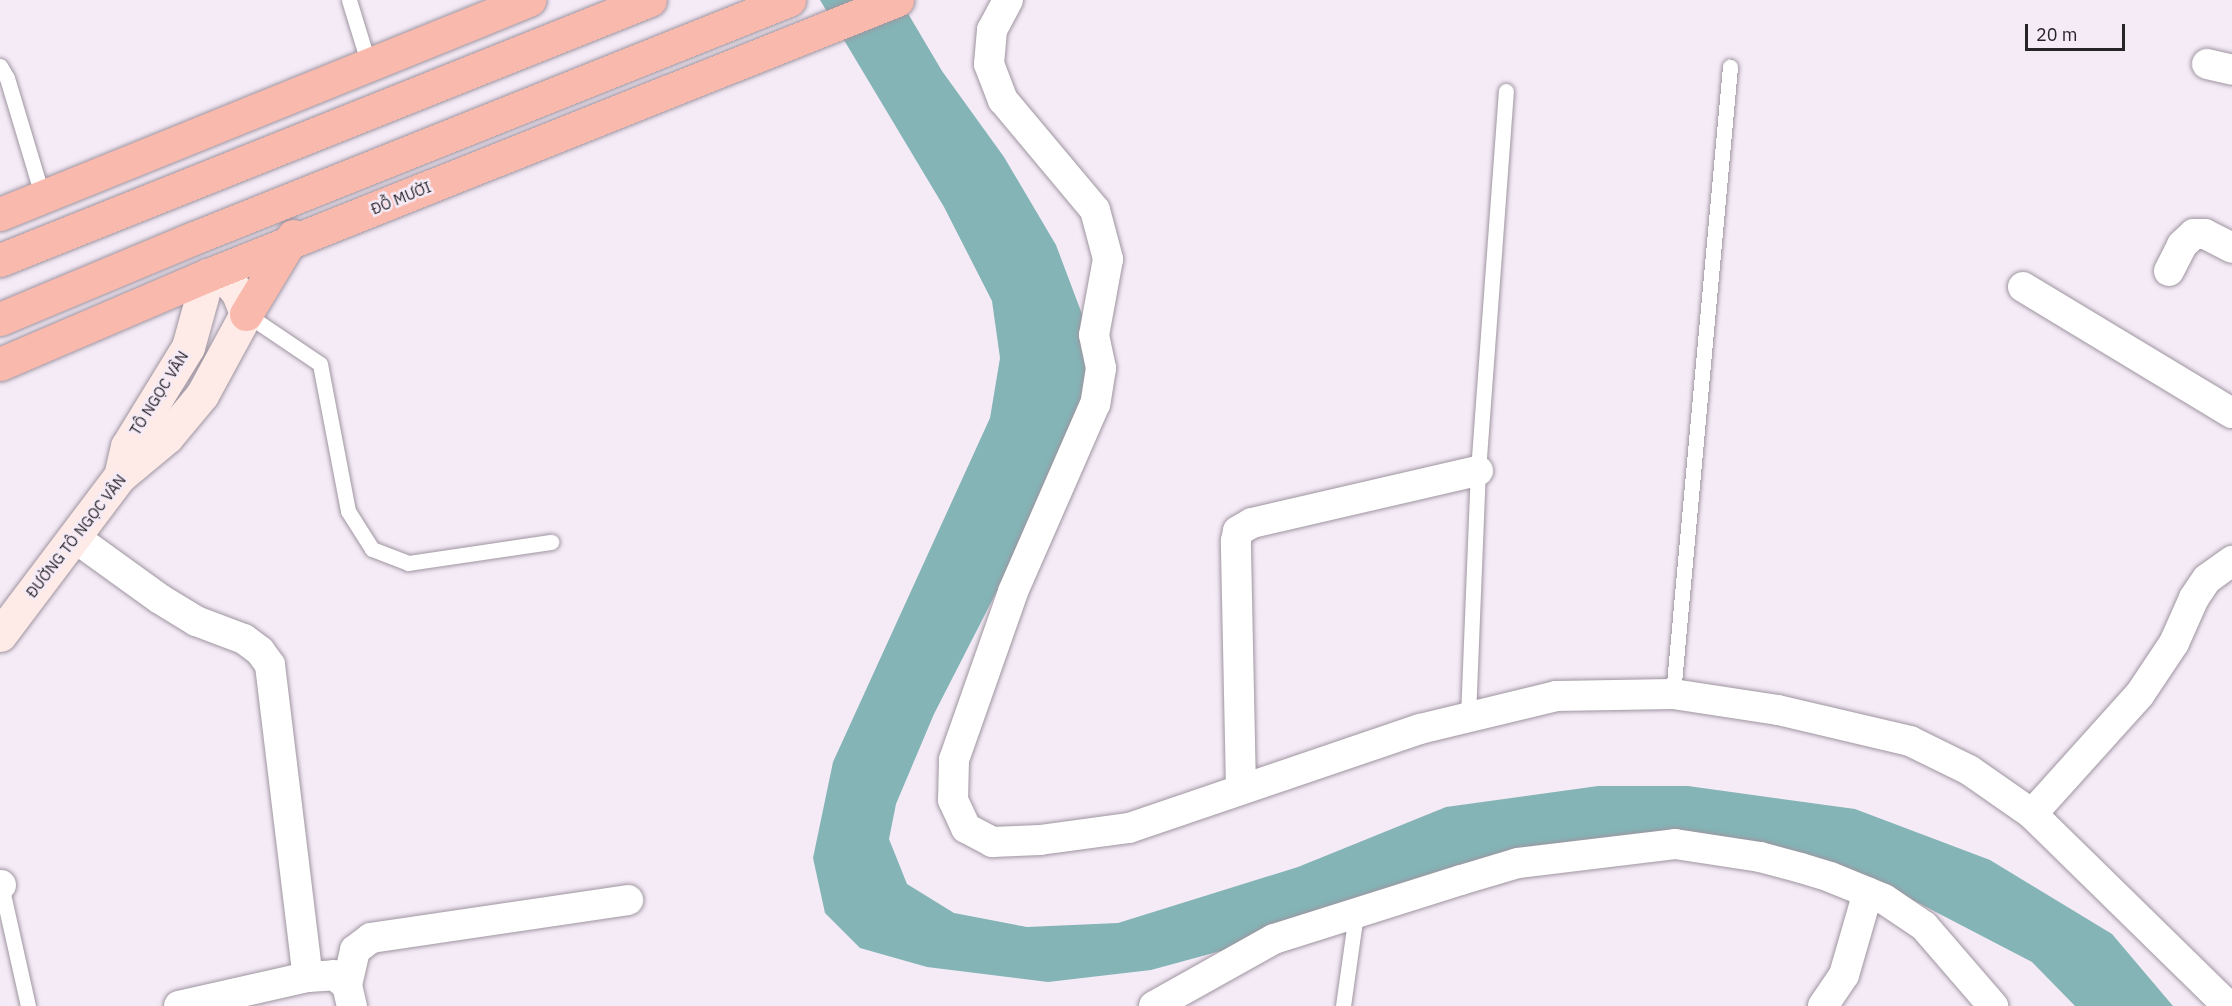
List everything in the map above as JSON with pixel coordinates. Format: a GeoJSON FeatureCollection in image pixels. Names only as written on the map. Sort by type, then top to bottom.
{"type":"FeatureCollection","features":[{"type":"Feature","properties":{"kind":"highway"},"geometry":{"type":"LineString","coordinates":[[0,214],[529,0]]}},
{"type":"Feature","properties":{"kind":"highway"},"geometry":{"type":"LineString","coordinates":[[0,319],[194,238],[789,0]]}},
{"type":"Feature","properties":{"kind":"highway","name":"ĐỖ MƯỜI"},"geometry":{"type":"LineString","coordinates":[[0,364],[208,274],[897,0]]}},
{"type":"Feature","properties":{"kind":"highway"},"geometry":{"type":"LineString","coordinates":[[0,260],[632,4]]}},
{"type":"Feature","properties":{"kind":"highway"},"geometry":{"type":"LineString","coordinates":[[158,150],[208,274]]}},
{"type":"Feature","properties":{"kind":"highway"},"geometry":{"type":"LineString","coordinates":[[246,314],[321,187]]}},
{"type":"Feature","properties":{"kind":"street"},"geometry":{"type":"LineString","coordinates":[[1008,0],[993,30],[989,64],[1003,100],[1095,210],[1108,259],[1094,335],[1101,368],[1095,404],[1013,592],[954,759],[954,800],[966,828],[992,842],[1040,840],[1129,828],[1420,729],[1468,717],[1556,696],[1673,694],[1778,710],[1910,741],[1970,770],[2032,814],[2228,1006]]}},
{"type":"Feature","properties":{"kind":"street"},"geometry":{"type":"LineString","coordinates":[[2169,271],[2182,245],[2194,234],[2205,234],[2232,248]]}},
{"type":"Feature","properties":{"kind":"street"},"geometry":{"type":"LineString","coordinates":[[208,274],[228,281],[238,293],[246,314]]}},
{"type":"Feature","properties":{"kind":"street","name":"TÔ NGỌC VÂN"},"geometry":{"type":"LineString","coordinates":[[120,476],[127,446],[188,347],[208,274]]}},
{"type":"Feature","properties":{"kind":"street"},"geometry":{"type":"LineString","coordinates":[[2023,287],[2232,413]]}},
{"type":"Feature","properties":{"kind":"street","name":"ĐƯỜNG TÔ NGỌC VÂN"},"geometry":{"type":"LineString","coordinates":[[0,635],[120,476],[167,437],[202,395],[246,314]]}},
{"type":"Feature","properties":{"kind":"street"},"geometry":{"type":"LineString","coordinates":[[1241,789],[1236,541],[1238,531],[1252,523],[1478,471]]}},
{"type":"Feature","properties":{"kind":"street"},"geometry":{"type":"LineString","coordinates":[[74,537],[160,599],[196,621],[244,639],[260,651],[270,665],[308,977]]}},
{"type":"Feature","properties":{"kind":"street"},"geometry":{"type":"LineString","coordinates":[[2032,814],[2140,694],[2174,644],[2194,598],[2207,579],[2232,561]]}},
{"type":"Feature","properties":{"kind":"street"},"geometry":{"type":"LineString","coordinates":[[1154,1006],[1274,939],[1518,862],[1675,844],[1760,857],[1830,877],[1884,899],[1923,926],[1993,1006]]}},
{"type":"Feature","properties":{"kind":"street"},"geometry":{"type":"LineString","coordinates":[[1823,1006],[1844,975],[1868,892]]}},
{"type":"Feature","properties":{"kind":"street"},"geometry":{"type":"LineString","coordinates":[[350,995],[355,950],[371,938],[628,900]]}},
{"type":"Feature","properties":{"kind":"street"},"geometry":{"type":"LineString","coordinates":[[180,1006],[308,977],[334,975],[350,995]]}},
{"type":"Feature","properties":{"kind":"lane"},"geometry":{"type":"LineString","coordinates":[[349,0],[369,65]]}},
{"type":"Feature","properties":{"kind":"lane"},"geometry":{"type":"LineString","coordinates":[[0,66],[7,78],[43,198]]}},
{"type":"Feature","properties":{"kind":"lane"},"geometry":{"type":"LineString","coordinates":[[1673,694],[1730,67]]}},
{"type":"Feature","properties":{"kind":"lane"},"geometry":{"type":"LineString","coordinates":[[1468,717],[1478,471],[1506,91]]}},
{"type":"Feature","properties":{"kind":"lane"},"geometry":{"type":"LineString","coordinates":[[246,314],[320,364],[348,512],[372,549],[408,563],[551,542]]}},
{"type":"Feature","properties":{"kind":"lane"},"geometry":{"type":"LineString","coordinates":[[1,885],[28,1006]]}},
{"type":"Feature","properties":{"kind":"lane"},"geometry":{"type":"LineString","coordinates":[[1343,1006],[1356,914]]}},
{"type":"Feature","properties":{"kind":"shaded area"},"geometry":{"type":"Polygon","coordinates":[[[820,0],[900,0],[942,71],[1004,157],[1056,245],[1085,322],[1098,366],[1084,421],[934,714],[896,804],[889,839],[907,884],[954,913],[1027,927],[1118,923],[1298,867],[1446,807],[1598,786],[1688,786],[1855,809],[1990,860],[2112,934],[2173,1006],[2075,1006],[2032,962],[1907,897],[1674,841],[1309,927],[1151,970],[1048,982],[927,967],[860,948],[825,913],[813,858],[833,762],[990,418],[1000,358],[992,301],[944,207],[820,0]]]}}]}
